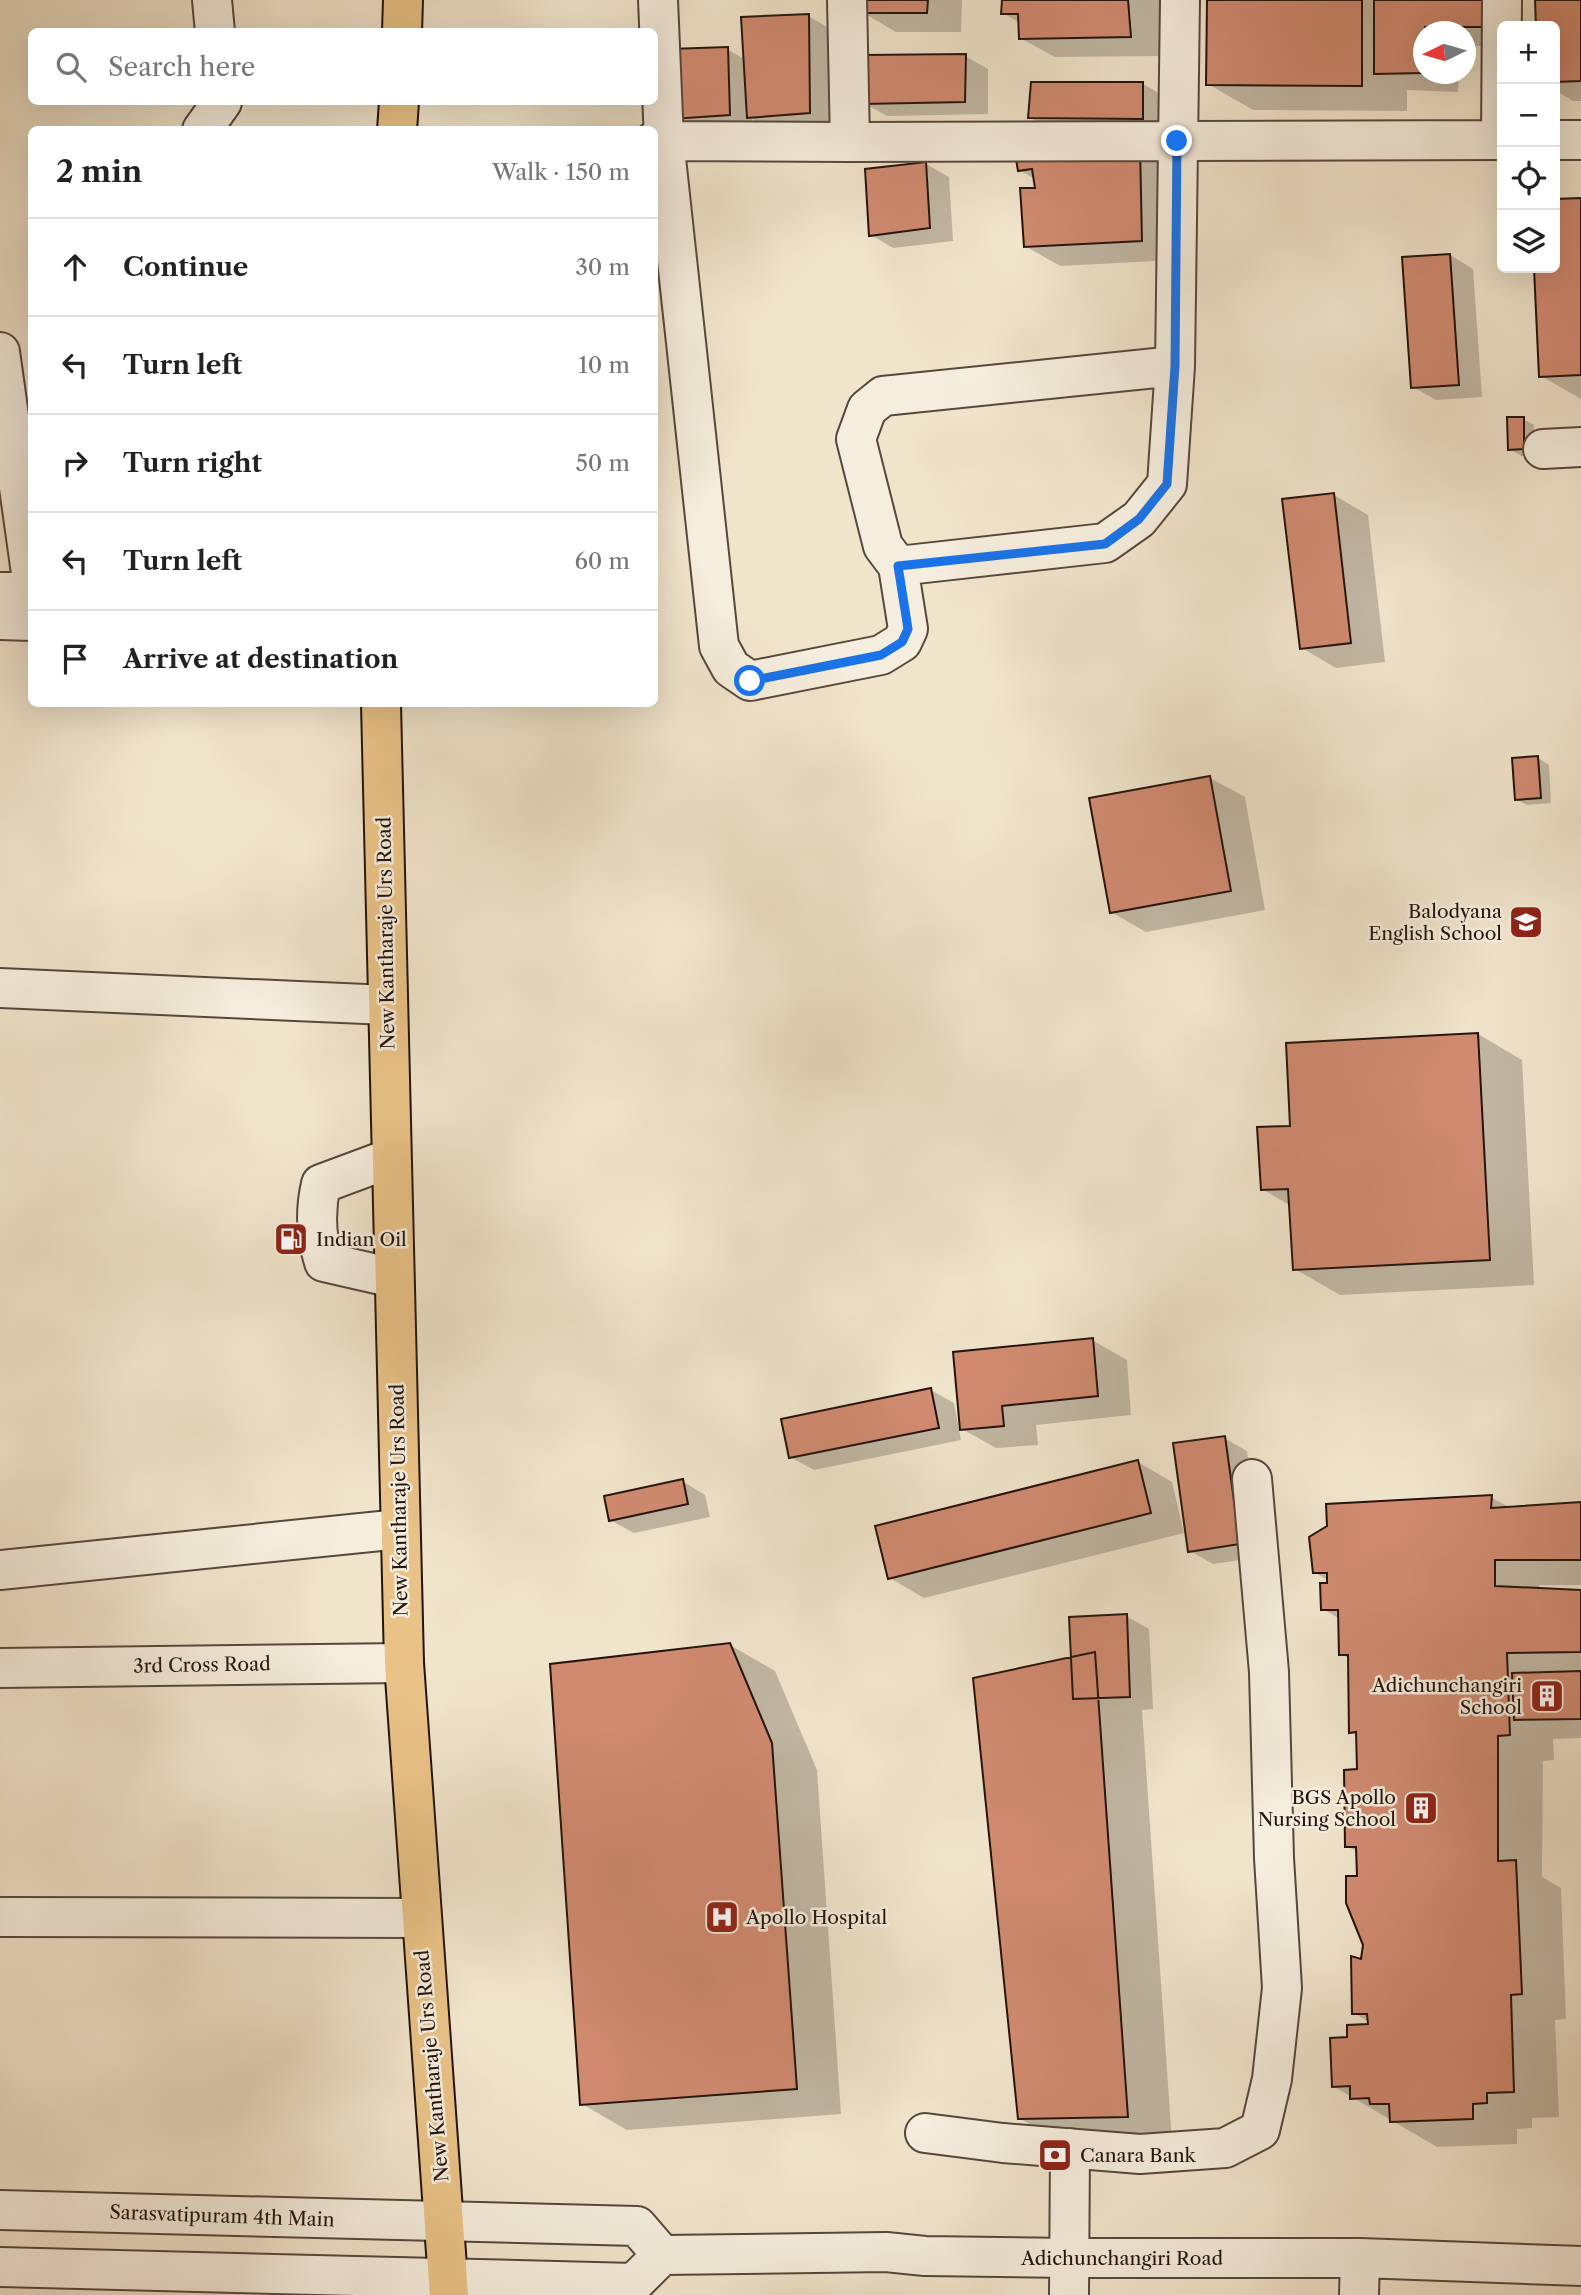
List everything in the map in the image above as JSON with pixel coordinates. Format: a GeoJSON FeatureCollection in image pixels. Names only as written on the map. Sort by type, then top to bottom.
{"type":"FeatureCollection","features":[{"type":"Feature","properties":{"kind":"main road"},"geometry":{"type":"LineString","coordinates":[[402,28],[403,0]]}},
{"type":"Feature","properties":{"kind":"main road"},"geometry":{"type":"LineString","coordinates":[[397,126],[398,105]]}},
{"type":"Feature","properties":{"kind":"main road","name":"New Kantharaje Urs Road"},"geometry":{"type":"LineString","coordinates":[[381,707],[404,1663],[448,2287]]}},
{"type":"Feature","properties":{"kind":"street"},"geometry":{"type":"LineString","coordinates":[[212,0],[215,28]]}},
{"type":"Feature","properties":{"kind":"street"},"geometry":{"type":"LineString","coordinates":[[658,0],[659,140],[719,646],[731,668],[750,681],[881,655],[902,642],[908,629],[898,566],[883,546],[856,439],[867,409],[883,396],[1175,366]]}},
{"type":"Feature","properties":{"kind":"street"},"geometry":{"type":"LineString","coordinates":[[847,0],[850,142]]}},
{"type":"Feature","properties":{"kind":"street"},"geometry":{"type":"LineString","coordinates":[[898,566],[1105,544],[1139,519],[1167,484],[1175,366],[1180,0]]}},
{"type":"Feature","properties":{"kind":"street"},"geometry":{"type":"LineString","coordinates":[[1501,84],[1502,0]]}},
{"type":"Feature","properties":{"kind":"street"},"geometry":{"type":"LineString","coordinates":[[205,126],[220,105]]}},
{"type":"Feature","properties":{"kind":"street"},"geometry":{"type":"LineString","coordinates":[[659,140],[1497,140]]}},
{"type":"Feature","properties":{"kind":"street"},"geometry":{"type":"LineString","coordinates":[[1560,140],[1581,140]]}},
{"type":"Feature","properties":{"kind":"street"},"geometry":{"type":"LineString","coordinates":[[0,352],[19,400],[28,525]]}},
{"type":"Feature","properties":{"kind":"street"},"geometry":{"type":"LineString","coordinates":[[1543,449],[1581,447]]}},
{"type":"Feature","properties":{"kind":"street"},"geometry":{"type":"LineString","coordinates":[[0,592],[28,592]]}},
{"type":"Feature","properties":{"kind":"street"},"geometry":{"type":"LineString","coordinates":[[0,620],[28,621]]}},
{"type":"Feature","properties":{"kind":"street"},"geometry":{"type":"LineString","coordinates":[[0,988],[388,1005]]}},
{"type":"Feature","properties":{"kind":"street"},"geometry":{"type":"LineString","coordinates":[[391,1158],[321,1184],[316,1203],[319,1246],[324,1262],[394,1278]]}},
{"type":"Feature","properties":{"kind":"street"},"geometry":{"type":"LineString","coordinates":[[925,2133],[1140,2154],[1225,2148],[1260,2130],[1272,2078],[1282,1988],[1274,1858],[1269,1672],[1252,1479]]}},
{"type":"Feature","properties":{"kind":"street"},"geometry":{"type":"LineString","coordinates":[[0,1570],[400,1529]]}},
{"type":"Feature","properties":{"kind":"street","name":"3rd Cross Road"},"geometry":{"type":"LineString","coordinates":[[0,1668],[404,1663]]}},
{"type":"Feature","properties":{"kind":"street"},"geometry":{"type":"LineString","coordinates":[[0,1917],[420,1918]]}},
{"type":"Feature","properties":{"kind":"street"},"geometry":{"type":"LineString","coordinates":[[1069,2277],[1070,2148]]}},
{"type":"Feature","properties":{"kind":"street","name":"Sarasvatipuram 4th Main"},"geometry":{"type":"LineString","coordinates":[[0,2210],[444,2222]]}},
{"type":"Feature","properties":{"kind":"street"},"geometry":{"type":"LineString","coordinates":[[0,2267],[448,2287],[634,2283],[662,2255],[637,2226],[444,2222]]}},
{"type":"Feature","properties":{"kind":"street","name":"Adichunchangiri Road"},"geometry":{"type":"LineString","coordinates":[[662,2255],[886,2252],[1069,2277],[1360,2258],[1581,2266]]}},
{"type":"Feature","properties":{"kind":"street"},"geometry":{"type":"LineString","coordinates":[[1359,2295],[1360,2258]]}},
{"type":"Feature","properties":{"kind":"building"},"geometry":{"type":"Polygon","coordinates":[[[861,0],[928,0],[927,13],[860,13],[861,0]]]}},
{"type":"Feature","properties":{"kind":"building"},"geometry":{"type":"Polygon","coordinates":[[[1002,0],[1128,0],[1131,37],[1019,39],[1018,14],[1001,14],[1002,0]]]}},
{"type":"Feature","properties":{"kind":"building"},"geometry":{"type":"Polygon","coordinates":[[[1207,0],[1362,0],[1362,86],[1206,85],[1207,0]]]}},
{"type":"Feature","properties":{"kind":"building"},"geometry":{"type":"Polygon","coordinates":[[[1374,0],[1482,0],[1482,27],[1476,27],[1476,21],[1413,21],[1413,73],[1374,74],[1374,0]]]}},
{"type":"Feature","properties":{"kind":"building"},"geometry":{"type":"Polygon","coordinates":[[[1535,0],[1581,0],[1581,81],[1560,82],[1560,21],[1536,21],[1535,0]]]}},
{"type":"Feature","properties":{"kind":"building"},"geometry":{"type":"Polygon","coordinates":[[[809,14],[810,113],[747,118],[741,17],[809,14]]]}},
{"type":"Feature","properties":{"kind":"building"},"geometry":{"type":"Polygon","coordinates":[[[728,47],[730,115],[672,119],[669,49],[728,47]]]}},
{"type":"Feature","properties":{"kind":"building"},"geometry":{"type":"Polygon","coordinates":[[[966,54],[965,102],[862,104],[862,55],[966,54]]]}},
{"type":"Feature","properties":{"kind":"building"},"geometry":{"type":"Polygon","coordinates":[[[1031,82],[1143,82],[1143,119],[1028,118],[1031,82]]]}},
{"type":"Feature","properties":{"kind":"building"},"geometry":{"type":"Polygon","coordinates":[[[1140,147],[1142,241],[1024,247],[1020,188],[1035,188],[1032,169],[1018,171],[1015,153],[1140,147]]]}},
{"type":"Feature","properties":{"kind":"building"},"geometry":{"type":"Polygon","coordinates":[[[926,162],[930,228],[869,236],[865,169],[926,162]]]}},
{"type":"Feature","properties":{"kind":"building"},"geometry":{"type":"Polygon","coordinates":[[[1581,198],[1581,375],[1539,377],[1534,273],[1560,273],[1560,199],[1581,198]]]}},
{"type":"Feature","properties":{"kind":"building"},"geometry":{"type":"Polygon","coordinates":[[[1450,254],[1459,385],[1411,388],[1402,257],[1450,254]]]}},
{"type":"Feature","properties":{"kind":"building"},"geometry":{"type":"Polygon","coordinates":[[[1507,417],[1524,417],[1524,449],[1508,450],[1507,417]]]}},
{"type":"Feature","properties":{"kind":"building"},"geometry":{"type":"Polygon","coordinates":[[[1334,493],[1351,643],[1300,649],[1282,499],[1334,493]]]}},
{"type":"Feature","properties":{"kind":"building"},"geometry":{"type":"Polygon","coordinates":[[[1538,756],[1541,798],[1515,800],[1512,758],[1538,756]]]}},
{"type":"Feature","properties":{"kind":"building"},"geometry":{"type":"Polygon","coordinates":[[[1210,776],[1231,891],[1110,913],[1089,798],[1210,776]]]}},
{"type":"Feature","properties":{"kind":"building"},"geometry":{"type":"Polygon","coordinates":[[[1478,1033],[1490,1260],[1293,1270],[1288,1189],[1261,1190],[1257,1127],[1290,1126],[1286,1043],[1478,1033]]]}},
{"type":"Feature","properties":{"kind":"building"},"geometry":{"type":"Polygon","coordinates":[[[1093,1338],[1098,1396],[1002,1406],[1004,1426],[960,1430],[953,1352],[1093,1338]]]}},
{"type":"Feature","properties":{"kind":"building"},"geometry":{"type":"Polygon","coordinates":[[[931,1388],[939,1428],[789,1458],[781,1419],[931,1388]]]}},
{"type":"Feature","properties":{"kind":"building"},"geometry":{"type":"Polygon","coordinates":[[[1225,1436],[1240,1544],[1188,1552],[1173,1443],[1225,1436]]]}},
{"type":"Feature","properties":{"kind":"building"},"geometry":{"type":"Polygon","coordinates":[[[1138,1460],[1151,1513],[888,1579],[875,1526],[1138,1460]]]}},
{"type":"Feature","properties":{"kind":"building"},"geometry":{"type":"Polygon","coordinates":[[[683,1479],[688,1504],[609,1521],[604,1496],[683,1479]]]}},
{"type":"Feature","properties":{"kind":"building","name":"BGS Apollo Nursing School"},"geometry":{"type":"Polygon","coordinates":[[[1492,1495],[1491,1508],[1581,1502],[1581,1560],[1495,1560],[1495,1586],[1581,1590],[1581,1652],[1507,1653],[1510,1735],[1498,1736],[1498,1861],[1516,1860],[1522,1994],[1511,1995],[1514,2092],[1487,2093],[1487,2103],[1473,2104],[1473,2119],[1390,2122],[1389,2104],[1370,2104],[1369,2098],[1350,2099],[1350,2086],[1332,2087],[1330,2038],[1347,2037],[1347,2025],[1368,2024],[1367,2014],[1352,2014],[1351,1956],[1361,1959],[1363,1945],[1346,1903],[1346,1876],[1357,1876],[1356,1847],[1345,1847],[1344,1770],[1357,1769],[1356,1732],[1349,1733],[1348,1655],[1339,1655],[1338,1610],[1321,1610],[1320,1583],[1327,1583],[1327,1573],[1313,1573],[1309,1537],[1327,1526],[1326,1504],[1492,1495]]]}},
{"type":"Feature","properties":{"kind":"building"},"geometry":{"type":"Polygon","coordinates":[[[1127,1614],[1130,1697],[1073,1699],[1069,1617],[1127,1614]]]}},
{"type":"Feature","properties":{"kind":"building"},"geometry":{"type":"Polygon","coordinates":[[[730,1643],[772,1743],[797,2089],[580,2105],[550,1664],[730,1643]]]}},
{"type":"Feature","properties":{"kind":"building"},"geometry":{"type":"Polygon","coordinates":[[[1095,1652],[1128,2117],[1018,2119],[973,1678],[1095,1652]]]}},
{"type":"Feature","properties":{"kind":"building","name":"Adichunchangiri School"},"geometry":{"type":"Polygon","coordinates":[[[1581,1671],[1581,1719],[1514,1720],[1512,1673],[1581,1671]]]}},
{"type":"Feature","properties":{"kind":"place","name":"Balodyana English School"},"geometry":{"type":"Point","coordinates":[1526,922]}},
{"type":"Feature","properties":{"kind":"place","name":"Indian Oil"},"geometry":{"type":"Point","coordinates":[291,1239]}},
{"type":"Feature","properties":{"kind":"place","name":"Adichunchangiri School"},"geometry":{"type":"Point","coordinates":[1547,1696]}},
{"type":"Feature","properties":{"kind":"place","name":"BGS Apollo Nursing School"},"geometry":{"type":"Point","coordinates":[1421,1808]}},
{"type":"Feature","properties":{"kind":"place","name":"Apollo Hospital"},"geometry":{"type":"Point","coordinates":[722,1917]}},
{"type":"Feature","properties":{"kind":"place","name":"Canara Bank"},"geometry":{"type":"Point","coordinates":[1055,2155]}},
{"type":"Feature","properties":{"kind":"route"},"geometry":{"type":"LineString","coordinates":[[750,681],[881,655],[902,642],[908,629],[898,566],[1105,544],[1139,519],[1167,484],[1175,366],[1177,141]]}}]}
